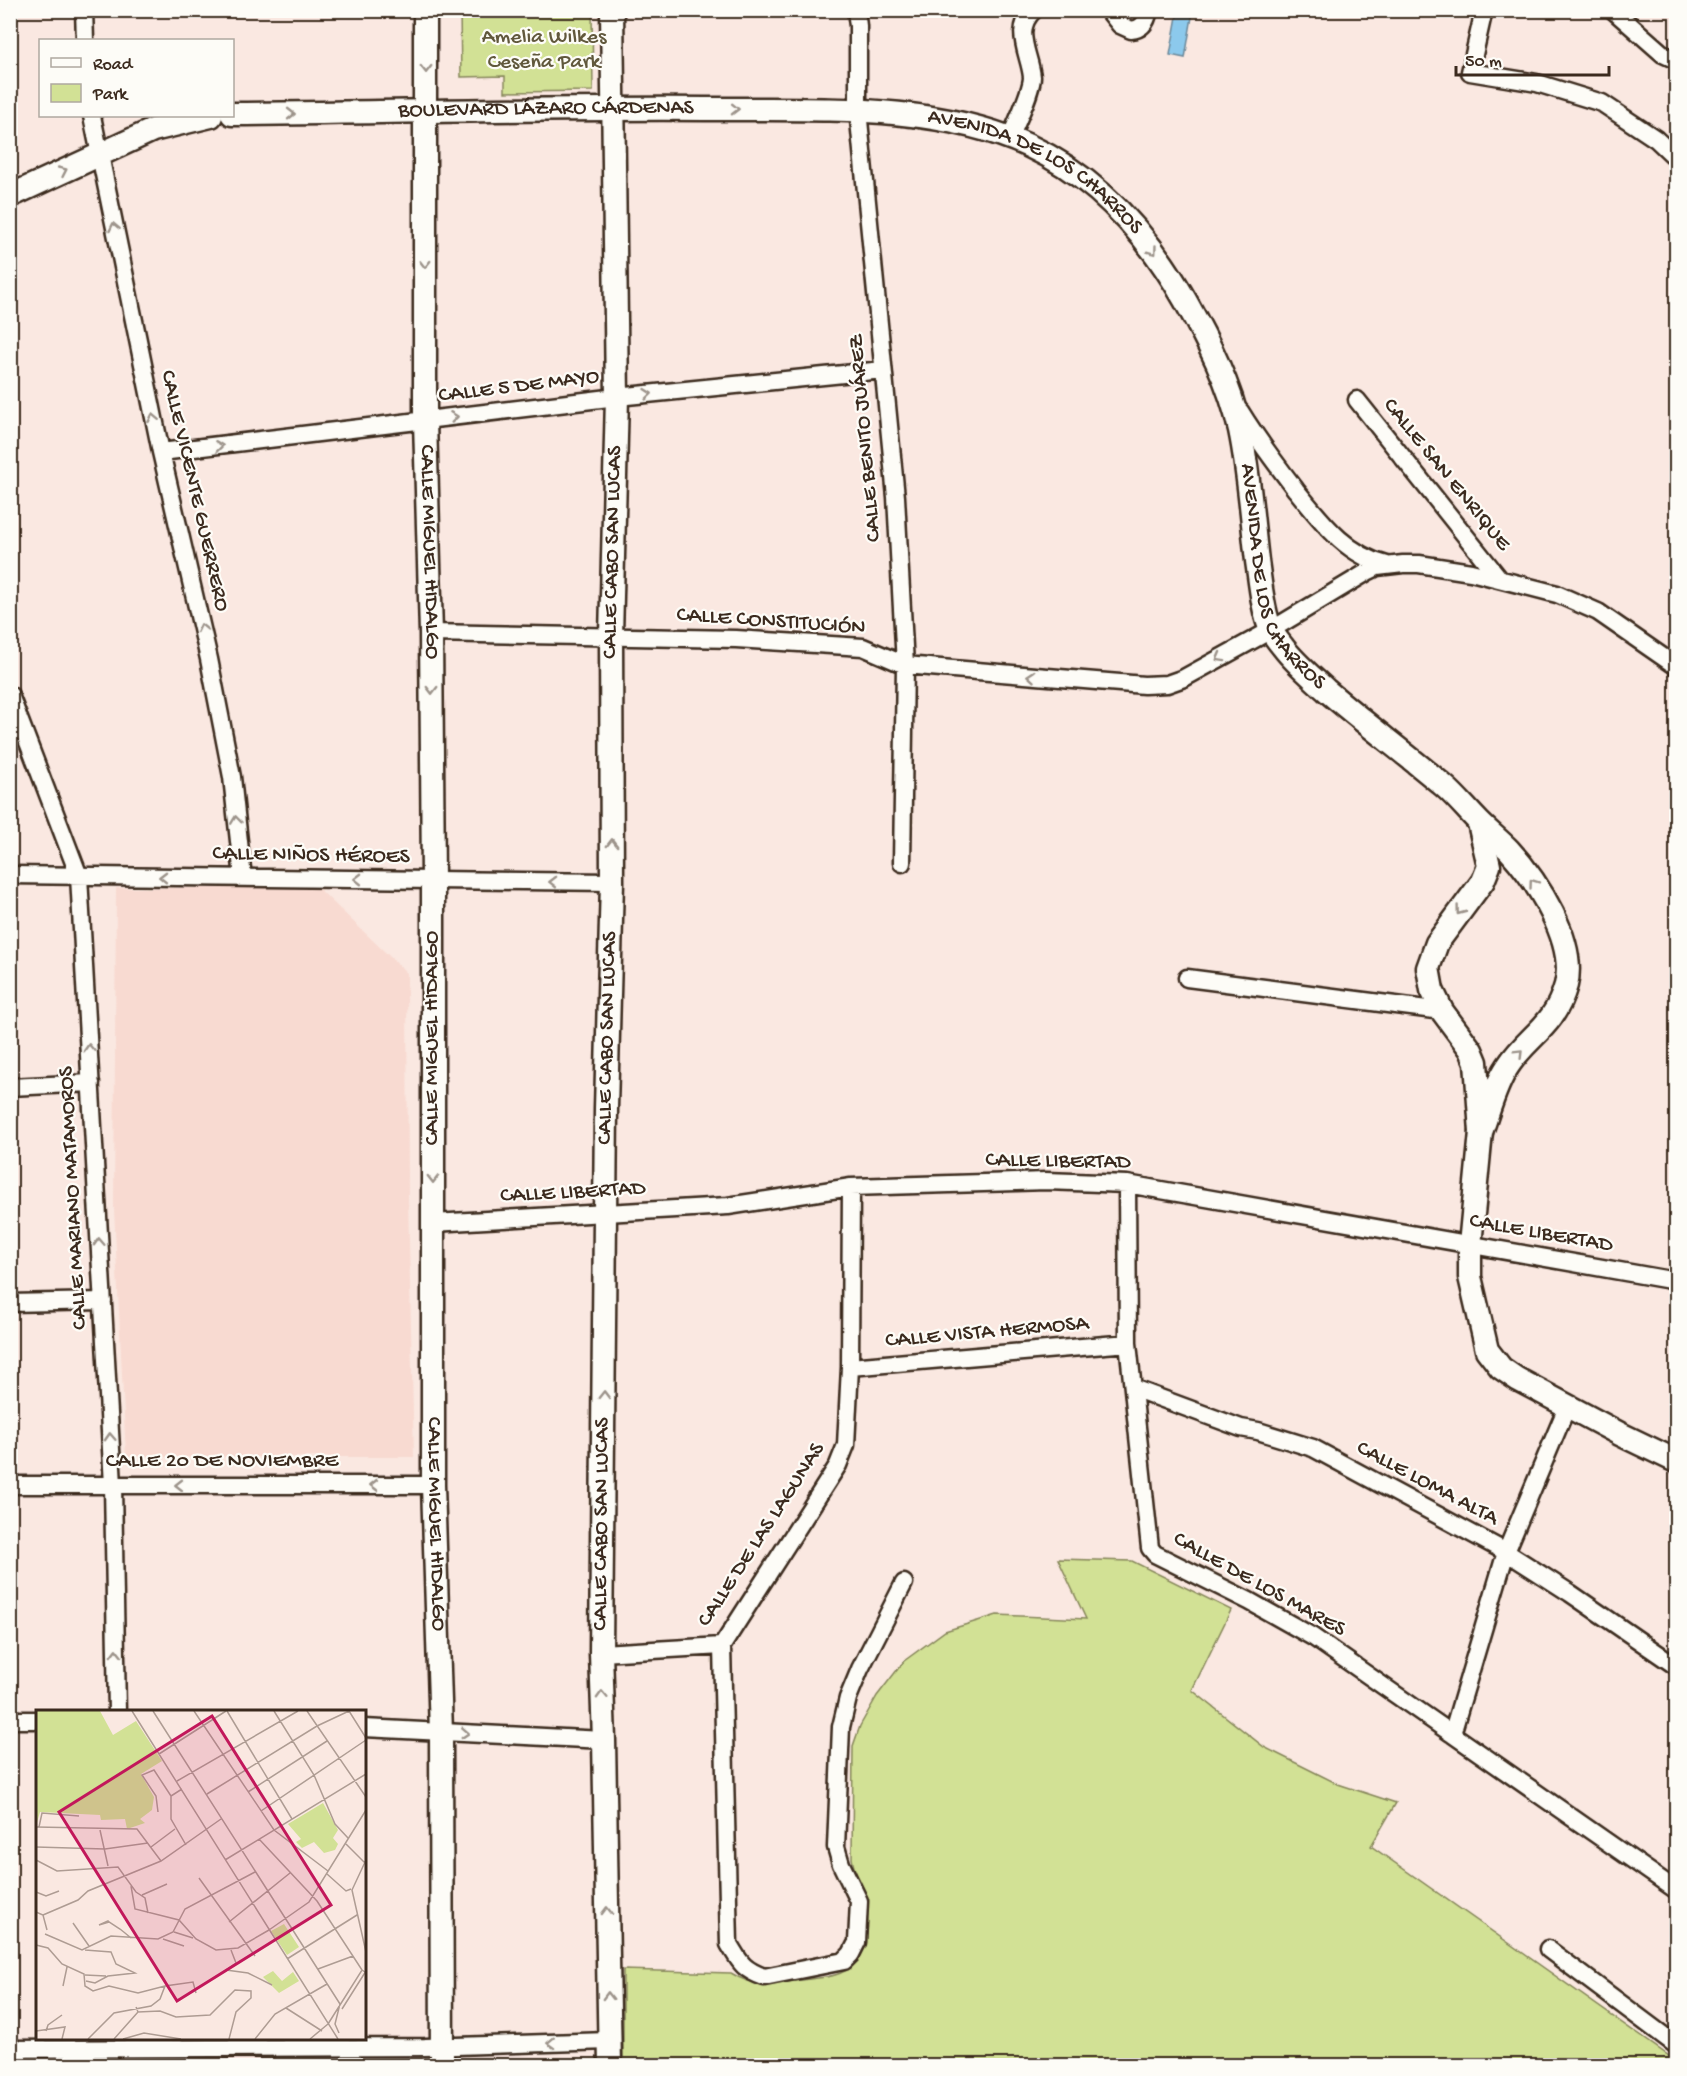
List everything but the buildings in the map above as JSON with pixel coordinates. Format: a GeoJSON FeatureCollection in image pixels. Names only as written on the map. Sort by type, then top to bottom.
{"type":"FeatureCollection","features":[{"type":"Feature","properties":{"kind":"main road","name":"CALLE MIGUEL HIDALGO"},"geometry":{"type":"LineString","coordinates":[[425,10],[425,421],[431,633],[433,880],[433,1485],[441,1732],[442,2056]]}},
{"type":"Feature","properties":{"kind":"main road","name":"CALLE CABO SAN LUCAS"},"geometry":{"type":"LineString","coordinates":[[609,2066],[601,1653],[606,1108],[612,882],[611,636],[617,397],[612,10]]}},
{"type":"Feature","properties":{"kind":"main road","name":"BOULEVARD LÁZARO CÁRDENAS"},"geometry":{"type":"LineString","coordinates":[[234,114],[426,113],[613,108],[858,110]]}},
{"type":"Feature","properties":{"kind":"main road","name":"AVENIDA DE LOS CHARROS"},"geometry":{"type":"LineString","coordinates":[[858,110],[940,119],[978,128],[1010,138],[1049,156],[1075,172],[1121,212],[1146,241],[1185,301],[1232,398],[1240,433],[1261,590],[1271,630],[1307,673],[1354,714],[1447,788],[1478,822],[1511,852],[1544,897],[1561,931],[1566,946],[1568,977],[1560,1005],[1545,1027],[1504,1071],[1481,1132]]}},
{"type":"Feature","properties":{"kind":"main road"},"geometry":{"type":"LineString","coordinates":[[10,196],[153,130],[207,117]]}},
{"type":"Feature","properties":{"kind":"main road"},"geometry":{"type":"LineString","coordinates":[[1442,1011],[1432,990],[1428,968],[1437,943],[1483,881],[1489,866],[1478,822]]}},
{"type":"Feature","properties":{"kind":"main road","name":"AVENIDA DE LOS CHARROS"},"geometry":{"type":"LineString","coordinates":[[1442,1011],[1471,1050],[1476,1062],[1481,1132],[1470,1245],[1470,1277],[1487,1350],[1501,1368],[1567,1407],[1677,1461]]}},
{"type":"Feature","properties":{"kind":"street"},"geometry":{"type":"LineString","coordinates":[[84,10],[85,39]]}},
{"type":"Feature","properties":{"kind":"street","name":"CALLE BENITO JUÁREZ"},"geometry":{"type":"LineString","coordinates":[[856,10],[858,110],[896,497],[905,665],[902,863]]}},
{"type":"Feature","properties":{"kind":"street"},"geometry":{"type":"LineString","coordinates":[[1010,138],[1031,82],[1023,38],[1028,18],[1034,10]]}},
{"type":"Feature","properties":{"kind":"street"},"geometry":{"type":"LineString","coordinates":[[1108,10],[1120,25],[1131,30],[1142,27],[1149,10]]}},
{"type":"Feature","properties":{"kind":"street"},"geometry":{"type":"LineString","coordinates":[[1484,10],[1470,72],[1537,83],[1602,104],[1656,139],[1677,158]]}},
{"type":"Feature","properties":{"kind":"street"},"geometry":{"type":"LineString","coordinates":[[1613,10],[1663,54],[1677,60]]}},
{"type":"Feature","properties":{"kind":"street","name":"CALLE VICENTE GUERRERO"},"geometry":{"type":"LineString","coordinates":[[92,117],[161,452],[212,670],[232,777],[243,878]]}},
{"type":"Feature","properties":{"kind":"street","name":"CALLE 5 DE MAYO"},"geometry":{"type":"LineString","coordinates":[[161,452],[617,397],[883,370]]}},
{"type":"Feature","properties":{"kind":"street"},"geometry":{"type":"LineString","coordinates":[[1232,398],[1258,441],[1329,530],[1354,551],[1387,565],[1419,564],[1499,578],[1549,591],[1577,602],[1616,624],[1677,666]]}},
{"type":"Feature","properties":{"kind":"street","name":"CALLE SAN ENRIQUE"},"geometry":{"type":"LineString","coordinates":[[1357,400],[1499,578]]}},
{"type":"Feature","properties":{"kind":"street","name":"CALLE CONSTITUCIÓN"},"geometry":{"type":"LineString","coordinates":[[431,633],[736,639],[863,647],[905,665],[1144,685],[1167,684],[1184,678],[1271,630],[1369,571],[1387,565]]}},
{"type":"Feature","properties":{"kind":"street","name":"CALLE MARIANO MATAMOROS"},"geometry":{"type":"LineString","coordinates":[[10,695],[79,876],[113,1485],[117,1710]]}},
{"type":"Feature","properties":{"kind":"street","name":"CALLE NIÑOS HÉROES"},"geometry":{"type":"LineString","coordinates":[[10,875],[612,882]]}},
{"type":"Feature","properties":{"kind":"street"},"geometry":{"type":"LineString","coordinates":[[1187,978],[1442,1011]]}},
{"type":"Feature","properties":{"kind":"street"},"geometry":{"type":"LineString","coordinates":[[10,1087],[91,1083]]}},
{"type":"Feature","properties":{"kind":"street","name":"CALLE LIBERTAD"},"geometry":{"type":"LineString","coordinates":[[433,1223],[728,1206],[851,1187],[1046,1181],[1126,1184],[1677,1281]]}},
{"type":"Feature","properties":{"kind":"street","name":"CALLE DE LOS MARES"},"geometry":{"type":"LineString","coordinates":[[1126,1184],[1128,1343],[1150,1548],[1155,1554],[1249,1601],[1313,1637],[1677,1890]]}},
{"type":"Feature","properties":{"kind":"street","name":"CALLE DE LAS LAGUNAS"},"geometry":{"type":"LineString","coordinates":[[601,1653],[722,1646],[838,1465],[846,1445],[850,1367],[851,1187]]}},
{"type":"Feature","properties":{"kind":"street"},"geometry":{"type":"LineString","coordinates":[[10,1303],[103,1301]]}},
{"type":"Feature","properties":{"kind":"street","name":"CALLE VISTA HERMOSA"},"geometry":{"type":"LineString","coordinates":[[850,1367],[1128,1343]]}},
{"type":"Feature","properties":{"kind":"street","name":"CALLE LOMA ALTA"},"geometry":{"type":"LineString","coordinates":[[1133,1388],[1241,1428],[1313,1448],[1506,1552],[1677,1666]]}},
{"type":"Feature","properties":{"kind":"street"},"geometry":{"type":"LineString","coordinates":[[1452,1734],[1506,1552],[1567,1407]]}},
{"type":"Feature","properties":{"kind":"street","name":"CALLE 20 DE NOVIEMBRE"},"geometry":{"type":"LineString","coordinates":[[10,1485],[433,1485]]}},
{"type":"Feature","properties":{"kind":"street"},"geometry":{"type":"LineString","coordinates":[[722,1646],[729,1944],[742,1966],[764,1977],[844,1961],[851,1954],[857,1942],[859,1901],[841,1864],[836,1847],[841,1727],[848,1698],[860,1669],[904,1583]]}},
{"type":"Feature","properties":{"kind":"street"},"geometry":{"type":"LineString","coordinates":[[10,1720],[36,1720]]}},
{"type":"Feature","properties":{"kind":"street"},"geometry":{"type":"LineString","coordinates":[[366,1728],[604,1740]]}},
{"type":"Feature","properties":{"kind":"street"},"geometry":{"type":"LineString","coordinates":[[1548,1949],[1677,2045]]}},
{"type":"Feature","properties":{"kind":"street"},"geometry":{"type":"LineString","coordinates":[[10,2049],[119,2043],[442,2056],[609,2042]]}},
{"type":"Feature","properties":{"kind":"street"},"geometry":{"type":"LineString","coordinates":[[119,2043],[120,2066]]}},
{"type":"Feature","properties":{"kind":"shaded area"},"geometry":{"type":"Polygon","coordinates":[[[116,888],[318,888],[407,973],[408,1198],[414,1457],[126,1457],[114,1209],[116,888]]]}},
{"type":"Feature","properties":{"kind":"green space","name":"Amelia Wilkes Ceseña Park"},"geometry":{"type":"Polygon","coordinates":[[[460,11],[592,11],[593,91],[505,92],[505,76],[461,77],[460,11]]]}},
{"type":"Feature","properties":{"kind":"green space"},"geometry":{"type":"Polygon","coordinates":[[[1058,1559],[1132,1561],[1231,1610],[1192,1690],[1264,1747],[1338,1784],[1396,1803],[1371,1846],[1676,2061],[1676,2065],[623,2065],[623,1970],[731,1973],[749,1981],[766,1984],[831,1976],[847,1970],[855,1962],[866,1942],[867,1929],[866,1905],[852,1858],[853,1746],[860,1726],[877,1696],[904,1661],[945,1631],[997,1615],[1086,1619],[1058,1559]]]}},
{"type":"Feature","properties":{"kind":"water"},"geometry":{"type":"Polygon","coordinates":[[[1178,11],[1193,11],[1185,58],[1170,55],[1178,11]]]}}]}
